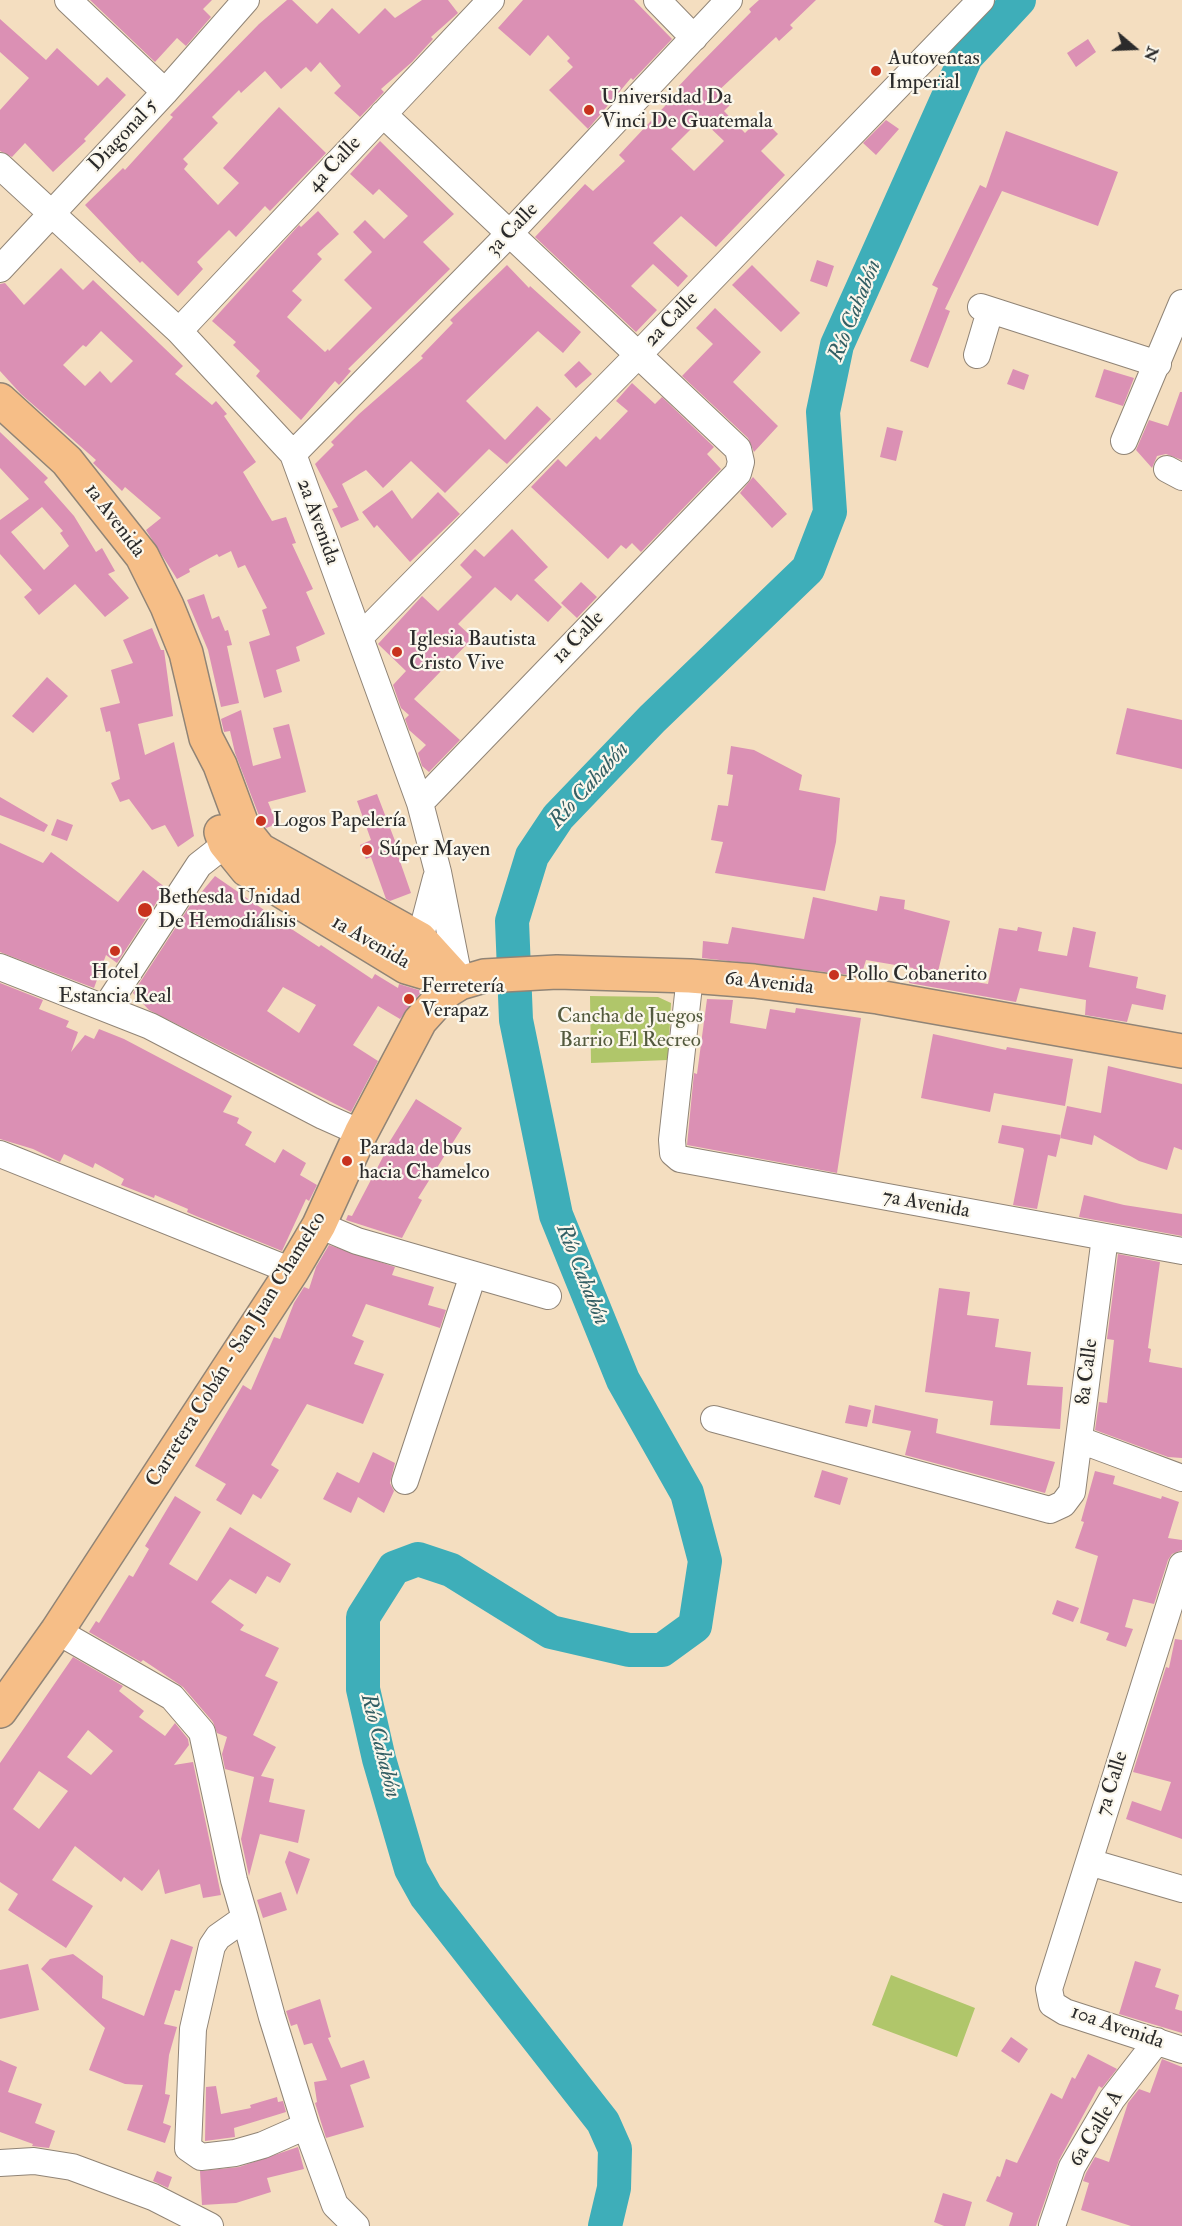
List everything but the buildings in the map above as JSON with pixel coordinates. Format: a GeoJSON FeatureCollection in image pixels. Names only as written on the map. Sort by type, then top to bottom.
{"type":"FeatureCollection","features":[{"type":"Feature","properties":{"kind":"main road","name":"1a Avenida"},"geometry":{"type":"LineString","coordinates":[[0,399],[67,461],[142,556],[167,606],[186,653],[206,738],[206,768],[216,819],[234,836],[420,939],[472,979]]}},
{"type":"Feature","properties":{"kind":"main road","name":"1a Avenida"},"geometry":{"type":"LineString","coordinates":[[234,836],[247,870],[406,967],[472,979]]}},
{"type":"Feature","properties":{"kind":"main road","name":"6a Avenida"},"geometry":{"type":"LineString","coordinates":[[472,979],[557,972],[690,976],[878,997],[1182,1051]]}},
{"type":"Feature","properties":{"kind":"main road","name":"Carretera Cobán - San Juan Chamelco"},"geometry":{"type":"LineString","coordinates":[[0,1711],[57,1631],[292,1271],[319,1226],[361,1133],[420,1021],[447,992],[472,979]]}},
{"type":"Feature","properties":{"kind":"street"},"geometry":{"type":"LineString","coordinates":[[68,0],[165,92]]}},
{"type":"Feature","properties":{"kind":"street","name":"Diagonal 5"},"geometry":{"type":"LineString","coordinates":[[0,269],[165,92],[246,0]]}},
{"type":"Feature","properties":{"kind":"street","name":"4a Calle"},"geometry":{"type":"LineString","coordinates":[[179,330],[491,0]]}},
{"type":"Feature","properties":{"kind":"street"},"geometry":{"type":"LineString","coordinates":[[657,0],[694,38]]}},
{"type":"Feature","properties":{"kind":"street","name":"3a Calle"},"geometry":{"type":"LineString","coordinates":[[293,454],[509,234],[729,0]]}},
{"type":"Feature","properties":{"kind":"street","name":"2a Calle"},"geometry":{"type":"LineString","coordinates":[[360,638],[637,356],[981,0]]}},
{"type":"Feature","properties":{"kind":"street"},"geometry":{"type":"LineString","coordinates":[[383,114],[637,356]]}},
{"type":"Feature","properties":{"kind":"street","name":"2a Avenida"},"geometry":{"type":"LineString","coordinates":[[0,166],[179,330],[293,454],[420,803],[438,872],[472,979]]}},
{"type":"Feature","properties":{"kind":"street"},"geometry":{"type":"LineString","coordinates":[[1124,441],[1182,303]]}},
{"type":"Feature","properties":{"kind":"street"},"geometry":{"type":"LineString","coordinates":[[977,355],[986,309],[1158,364]]}},
{"type":"Feature","properties":{"kind":"street","name":"1a Calle"},"geometry":{"type":"LineString","coordinates":[[420,803],[738,473],[741,462],[738,449],[637,356]]}},
{"type":"Feature","properties":{"kind":"street"},"geometry":{"type":"LineString","coordinates":[[106,1007],[199,865],[234,836]]}},
{"type":"Feature","properties":{"kind":"street"},"geometry":{"type":"LineString","coordinates":[[420,939],[438,872]]}},
{"type":"Feature","properties":{"kind":"street"},"geometry":{"type":"LineString","coordinates":[[0,967],[106,1007],[207,1053],[271,1089],[361,1133]]}},
{"type":"Feature","properties":{"kind":"street","name":"7a Avenida"},"geometry":{"type":"LineString","coordinates":[[690,976],[673,1153],[680,1160],[1182,1251]]}},
{"type":"Feature","properties":{"kind":"street"},"geometry":{"type":"LineString","coordinates":[[0,1154],[292,1271]]}},
{"type":"Feature","properties":{"kind":"street"},"geometry":{"type":"LineString","coordinates":[[319,1226],[357,1240],[548,1296]]}},
{"type":"Feature","properties":{"kind":"street","name":"8a Calle"},"geometry":{"type":"LineString","coordinates":[[714,1419],[1050,1510],[1063,1504],[1072,1492],[1080,1440],[1104,1237]]}},
{"type":"Feature","properties":{"kind":"street"},"geometry":{"type":"LineString","coordinates":[[405,1480],[474,1275]]}},
{"type":"Feature","properties":{"kind":"street"},"geometry":{"type":"LineString","coordinates":[[1080,1440],[1182,1478]]}},
{"type":"Feature","properties":{"kind":"street","name":"7a Calle"},"geometry":{"type":"LineString","coordinates":[[1052,2004],[1049,1989],[1182,1565]]}},
{"type":"Feature","properties":{"kind":"street"},"geometry":{"type":"LineString","coordinates":[[57,1631],[172,1697],[202,1732],[224,1840],[306,2126],[335,2205],[356,2226]]}},
{"type":"Feature","properties":{"kind":"street"},"geometry":{"type":"LineString","coordinates":[[1089,1862],[1182,1889]]}},
{"type":"Feature","properties":{"kind":"street"},"geometry":{"type":"LineString","coordinates":[[245,1918],[218,1937],[209,1958],[193,2029],[188,2148],[201,2157],[235,2154],[263,2145],[306,2126]]}},
{"type":"Feature","properties":{"kind":"street","name":"10a Avenida"},"geometry":{"type":"LineString","coordinates":[[1052,2004],[1065,2012],[1182,2050]]}},
{"type":"Feature","properties":{"kind":"street","name":"6a Calle A"},"geometry":{"type":"LineString","coordinates":[[1052,2226],[1072,2167],[1112,2099],[1157,2041]]}},
{"type":"Feature","properties":{"kind":"street"},"geometry":{"type":"LineString","coordinates":[[0,2163],[34,2161],[72,2167],[153,2198],[210,2226]]}},
{"type":"Feature","properties":{"kind":"green space","name":"Cancha de Juegos Barrio El Recreo"},"geometry":{"type":"Polygon","coordinates":[[[590,996],[658,997],[671,1003],[668,1060],[591,1063],[590,996]]]}},
{"type":"Feature","properties":{"kind":"green space"},"geometry":{"type":"Polygon","coordinates":[[[891,1975],[975,2008],[957,2057],[872,2025],[891,1975]]]}},
{"type":"Feature","properties":{"kind":"waterway","name":"Río Cahabón"},"geometry":{"type":"LineString","coordinates":[[605,2226],[614,2188],[615,2149],[603,2122],[426,1896],[411,1869],[379,1759],[363,1689],[363,1617],[394,1568],[418,1559],[451,1570],[551,1632],[629,1650],[662,1650],[695,1626],[705,1561],[687,1493],[623,1380],[556,1215],[516,1020],[512,921],[532,856],[558,817],[652,719],[808,569],[830,512],[823,412],[837,345],[966,57],[1019,0]]}},
{"type":"Feature","properties":{"kind":"place","name":"Autoventas Imperial"},"geometry":{"type":"Point","coordinates":[876,71]}},
{"type":"Feature","properties":{"kind":"place","name":"Universidad Da Vinci De Guatemala"},"geometry":{"type":"Point","coordinates":[589,110]}},
{"type":"Feature","properties":{"kind":"place","name":"Iglesia Bautista Cristo Vive"},"geometry":{"type":"Point","coordinates":[397,652]}},
{"type":"Feature","properties":{"kind":"place","name":"Logos Papelería"},"geometry":{"type":"Point","coordinates":[261,821]}},
{"type":"Feature","properties":{"kind":"place","name":"Súper Mayen"},"geometry":{"type":"Point","coordinates":[367,850]}},
{"type":"Feature","properties":{"kind":"place","name":"Bethesda Unidad De Hemodiálisis"},"geometry":{"type":"Point","coordinates":[145,910]}},
{"type":"Feature","properties":{"kind":"place","name":"Hotel Estancia Real"},"geometry":{"type":"Point","coordinates":[115,951]}},
{"type":"Feature","properties":{"kind":"place","name":"Pollo Cobanerito"},"geometry":{"type":"Point","coordinates":[834,975]}},
{"type":"Feature","properties":{"kind":"place","name":"Ferretería Verapaz"},"geometry":{"type":"Point","coordinates":[409,999]}},
{"type":"Feature","properties":{"kind":"place","name":"Parada de bus hacia Chamelco"},"geometry":{"type":"Point","coordinates":[347,1161]}}]}
